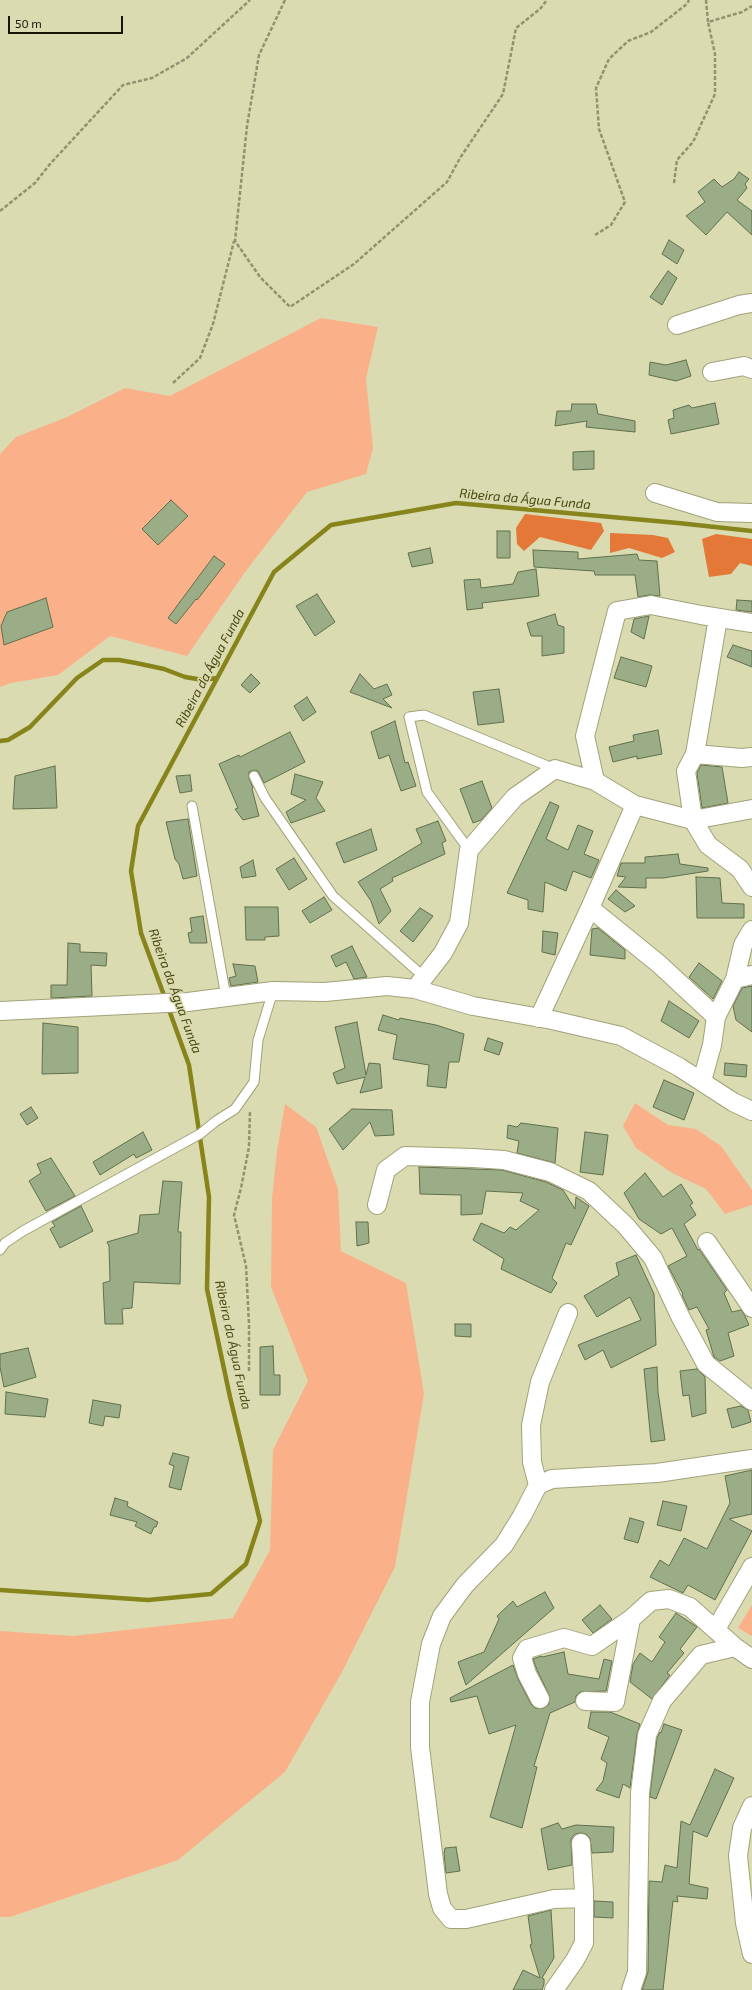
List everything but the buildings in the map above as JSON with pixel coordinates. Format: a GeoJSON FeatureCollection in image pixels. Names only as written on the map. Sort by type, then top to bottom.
{"type":"FeatureCollection","features":[{"type":"Feature","properties":{"kind":"street"},"geometry":{"type":"LineString","coordinates":[[678,324],[739,305],[752,303]]}},
{"type":"Feature","properties":{"kind":"street"},"geometry":{"type":"LineString","coordinates":[[712,372],[744,366],[752,369]]}},
{"type":"Feature","properties":{"kind":"street"},"geometry":{"type":"LineString","coordinates":[[655,493],[717,512],[752,513]]}},
{"type":"Feature","properties":{"kind":"street"},"geometry":{"type":"LineString","coordinates":[[595,781],[585,736],[617,611],[651,605],[752,623]]}},
{"type":"Feature","properties":{"kind":"street"},"geometry":{"type":"LineString","coordinates":[[718,618],[695,754],[686,771],[693,820],[708,845],[740,869],[752,886]]}},
{"type":"Feature","properties":{"kind":"street"},"geometry":{"type":"LineString","coordinates":[[695,754],[742,758],[752,757]]}},
{"type":"Feature","properties":{"kind":"street"},"geometry":{"type":"LineString","coordinates":[[420,982],[443,953],[459,923],[469,850],[515,797],[555,769],[595,781],[635,805],[693,820],[752,809]]}},
{"type":"Feature","properties":{"kind":"street"},"geometry":{"type":"LineString","coordinates":[[539,1018],[590,908],[635,805]]}},
{"type":"Feature","properties":{"kind":"street"},"geometry":{"type":"LineString","coordinates":[[590,908],[659,964],[716,1017]]}},
{"type":"Feature","properties":{"kind":"street"},"geometry":{"type":"LineString","coordinates":[[702,1082],[712,1045],[716,1017],[744,977],[743,945],[752,930]]}},
{"type":"Feature","properties":{"kind":"street"},"geometry":{"type":"LineString","coordinates":[[0,1011],[188,1002],[273,991],[325,992],[420,982],[473,1006],[539,1018],[621,1036],[679,1066],[733,1102],[752,1111]]}},
{"type":"Feature","properties":{"kind":"street"},"geometry":{"type":"LineString","coordinates":[[378,1205],[386,1170],[405,1156],[504,1160],[550,1172],[589,1191],[626,1226],[653,1258],[680,1316],[706,1364],[752,1401]]}},
{"type":"Feature","properties":{"kind":"street"},"geometry":{"type":"LineString","coordinates":[[707,1242],[752,1308]]}},
{"type":"Feature","properties":{"kind":"street"},"geometry":{"type":"LineString","coordinates":[[538,1485],[532,1462],[531,1425],[540,1382],[568,1313]]}},
{"type":"Feature","properties":{"kind":"street"},"geometry":{"type":"LineString","coordinates":[[584,1898],[554,1899],[466,1919],[451,1919],[442,1908],[438,1894],[420,1747],[420,1702],[431,1644],[442,1616],[464,1584],[504,1545],[538,1485],[552,1479],[657,1473],[752,1459]]}},
{"type":"Feature","properties":{"kind":"street"},"geometry":{"type":"LineString","coordinates":[[716,1629],[752,1567]]}},
{"type":"Feature","properties":{"kind":"street"},"geometry":{"type":"LineString","coordinates":[[540,1699],[527,1674],[522,1658],[527,1649],[564,1638],[592,1646],[631,1619],[651,1601],[669,1599],[690,1607],[735,1647],[752,1659]]}},
{"type":"Feature","properties":{"kind":"street"},"geometry":{"type":"LineString","coordinates":[[585,1701],[615,1702],[631,1619]]}},
{"type":"Feature","properties":{"kind":"street"},"geometry":{"type":"LineString","coordinates":[[632,1990],[637,1972],[640,1793],[647,1735],[662,1702],[701,1655],[735,1647]]}},
{"type":"Feature","properties":{"kind":"street"},"geometry":{"type":"LineString","coordinates":[[752,1806],[742,1828],[746,1844],[738,1856],[742,1901],[752,1954]]}},
{"type":"Feature","properties":{"kind":"street"},"geometry":{"type":"LineString","coordinates":[[554,1990],[575,1960],[584,1943],[584,1898],[581,1843]]}},
{"type":"Feature","properties":{"kind":"lane"},"geometry":{"type":"LineString","coordinates":[[469,850],[427,792],[409,717],[424,715],[555,769]]}},
{"type":"Feature","properties":{"kind":"lane"},"geometry":{"type":"LineString","coordinates":[[254,776],[265,798],[333,896],[420,982]]}},
{"type":"Feature","properties":{"kind":"lane"},"geometry":{"type":"LineString","coordinates":[[192,806],[226,997]]}},
{"type":"Feature","properties":{"kind":"lane"},"geometry":{"type":"LineString","coordinates":[[0,1250],[5,1243],[23,1231],[200,1134],[216,1121],[235,1109],[254,1082],[258,1040],[273,991]]}},
{"type":"Feature","properties":{"kind":"path"},"geometry":{"type":"LineString","coordinates":[[0,211],[35,183],[50,164],[123,85],[152,78],[187,58],[250,0]]}},
{"type":"Feature","properties":{"kind":"path"},"geometry":{"type":"LineString","coordinates":[[173,383],[200,358],[213,324],[235,241],[247,126],[259,55],[285,0]]}},
{"type":"Feature","properties":{"kind":"path"},"geometry":{"type":"LineString","coordinates":[[235,241],[260,277],[290,307],[354,264],[448,182],[460,158],[504,94],[516,28],[540,9],[547,0]]}},
{"type":"Feature","properties":{"kind":"path"},"geometry":{"type":"LineString","coordinates":[[595,235],[611,225],[625,202],[599,129],[596,88],[609,59],[628,41],[651,32],[687,4],[689,0]]}},
{"type":"Feature","properties":{"kind":"path"},"geometry":{"type":"LineString","coordinates":[[674,183],[677,160],[693,142],[715,94],[714,54],[708,22],[706,0]]}},
{"type":"Feature","properties":{"kind":"path"},"geometry":{"type":"LineString","coordinates":[[708,22],[742,12],[752,6]]}},
{"type":"Feature","properties":{"kind":"path"},"geometry":{"type":"LineString","coordinates":[[249,1372],[249,1324],[246,1266],[234,1215],[249,1147],[250,1112],[254,1082]]}},
{"type":"Feature","properties":{"kind":"shaded area"},"geometry":{"type":"Polygon","coordinates":[[[321,318],[378,327],[366,379],[373,448],[366,474],[307,492],[245,572],[187,656],[110,636],[58,675],[11,683],[0,687],[0,454],[16,437],[67,417],[125,388],[170,396],[321,318]]]}},
{"type":"Feature","properties":{"kind":"shaded area"},"geometry":{"type":"Polygon","coordinates":[[[525,514],[601,523],[604,531],[591,550],[540,537],[524,551],[517,544],[516,528],[525,514]]]}},
{"type":"Feature","properties":{"kind":"shaded area"},"geometry":{"type":"Polygon","coordinates":[[[610,533],[653,535],[668,538],[675,552],[662,558],[629,548],[610,553],[610,533]]]}},
{"type":"Feature","properties":{"kind":"shaded area"},"geometry":{"type":"Polygon","coordinates":[[[716,534],[752,539],[752,566],[740,563],[731,574],[709,577],[702,539],[716,534]]]}},
{"type":"Feature","properties":{"kind":"shaded area"},"geometry":{"type":"Polygon","coordinates":[[[635,1103],[668,1125],[696,1129],[721,1146],[752,1190],[752,1205],[725,1214],[706,1189],[672,1173],[636,1148],[623,1126],[635,1103]]]}},
{"type":"Feature","properties":{"kind":"shaded area"},"geometry":{"type":"Polygon","coordinates":[[[285,1104],[316,1127],[338,1189],[341,1251],[406,1283],[424,1394],[395,1567],[342,1672],[285,1772],[178,1860],[10,1917],[0,1917],[0,1631],[73,1636],[233,1618],[270,1550],[273,1450],[308,1381],[271,1287],[272,1199],[277,1151],[285,1104]]]}},
{"type":"Feature","properties":{"kind":"shaded area"},"geometry":{"type":"Polygon","coordinates":[[[752,1605],[752,1636],[738,1628],[752,1605]]]}},
{"type":"Feature","properties":{"kind":"waterway","name":"Ribeira da Água Funda"},"geometry":{"type":"LineString","coordinates":[[165,998],[141,933],[131,871],[138,826],[274,572],[331,525],[456,503],[752,531]]}},
{"type":"Feature","properties":{"kind":"waterway"},"geometry":{"type":"LineString","coordinates":[[0,741],[8,740],[30,727],[77,678],[103,660],[119,660],[136,663],[164,669],[185,677],[203,680],[217,678]]}},
{"type":"Feature","properties":{"kind":"waterway","name":"Ribeira da Água Funda"},"geometry":{"type":"LineString","coordinates":[[0,1590],[148,1600],[211,1594],[246,1564],[260,1521],[230,1397],[207,1289],[209,1197],[189,1065],[168,1007]]}}]}
